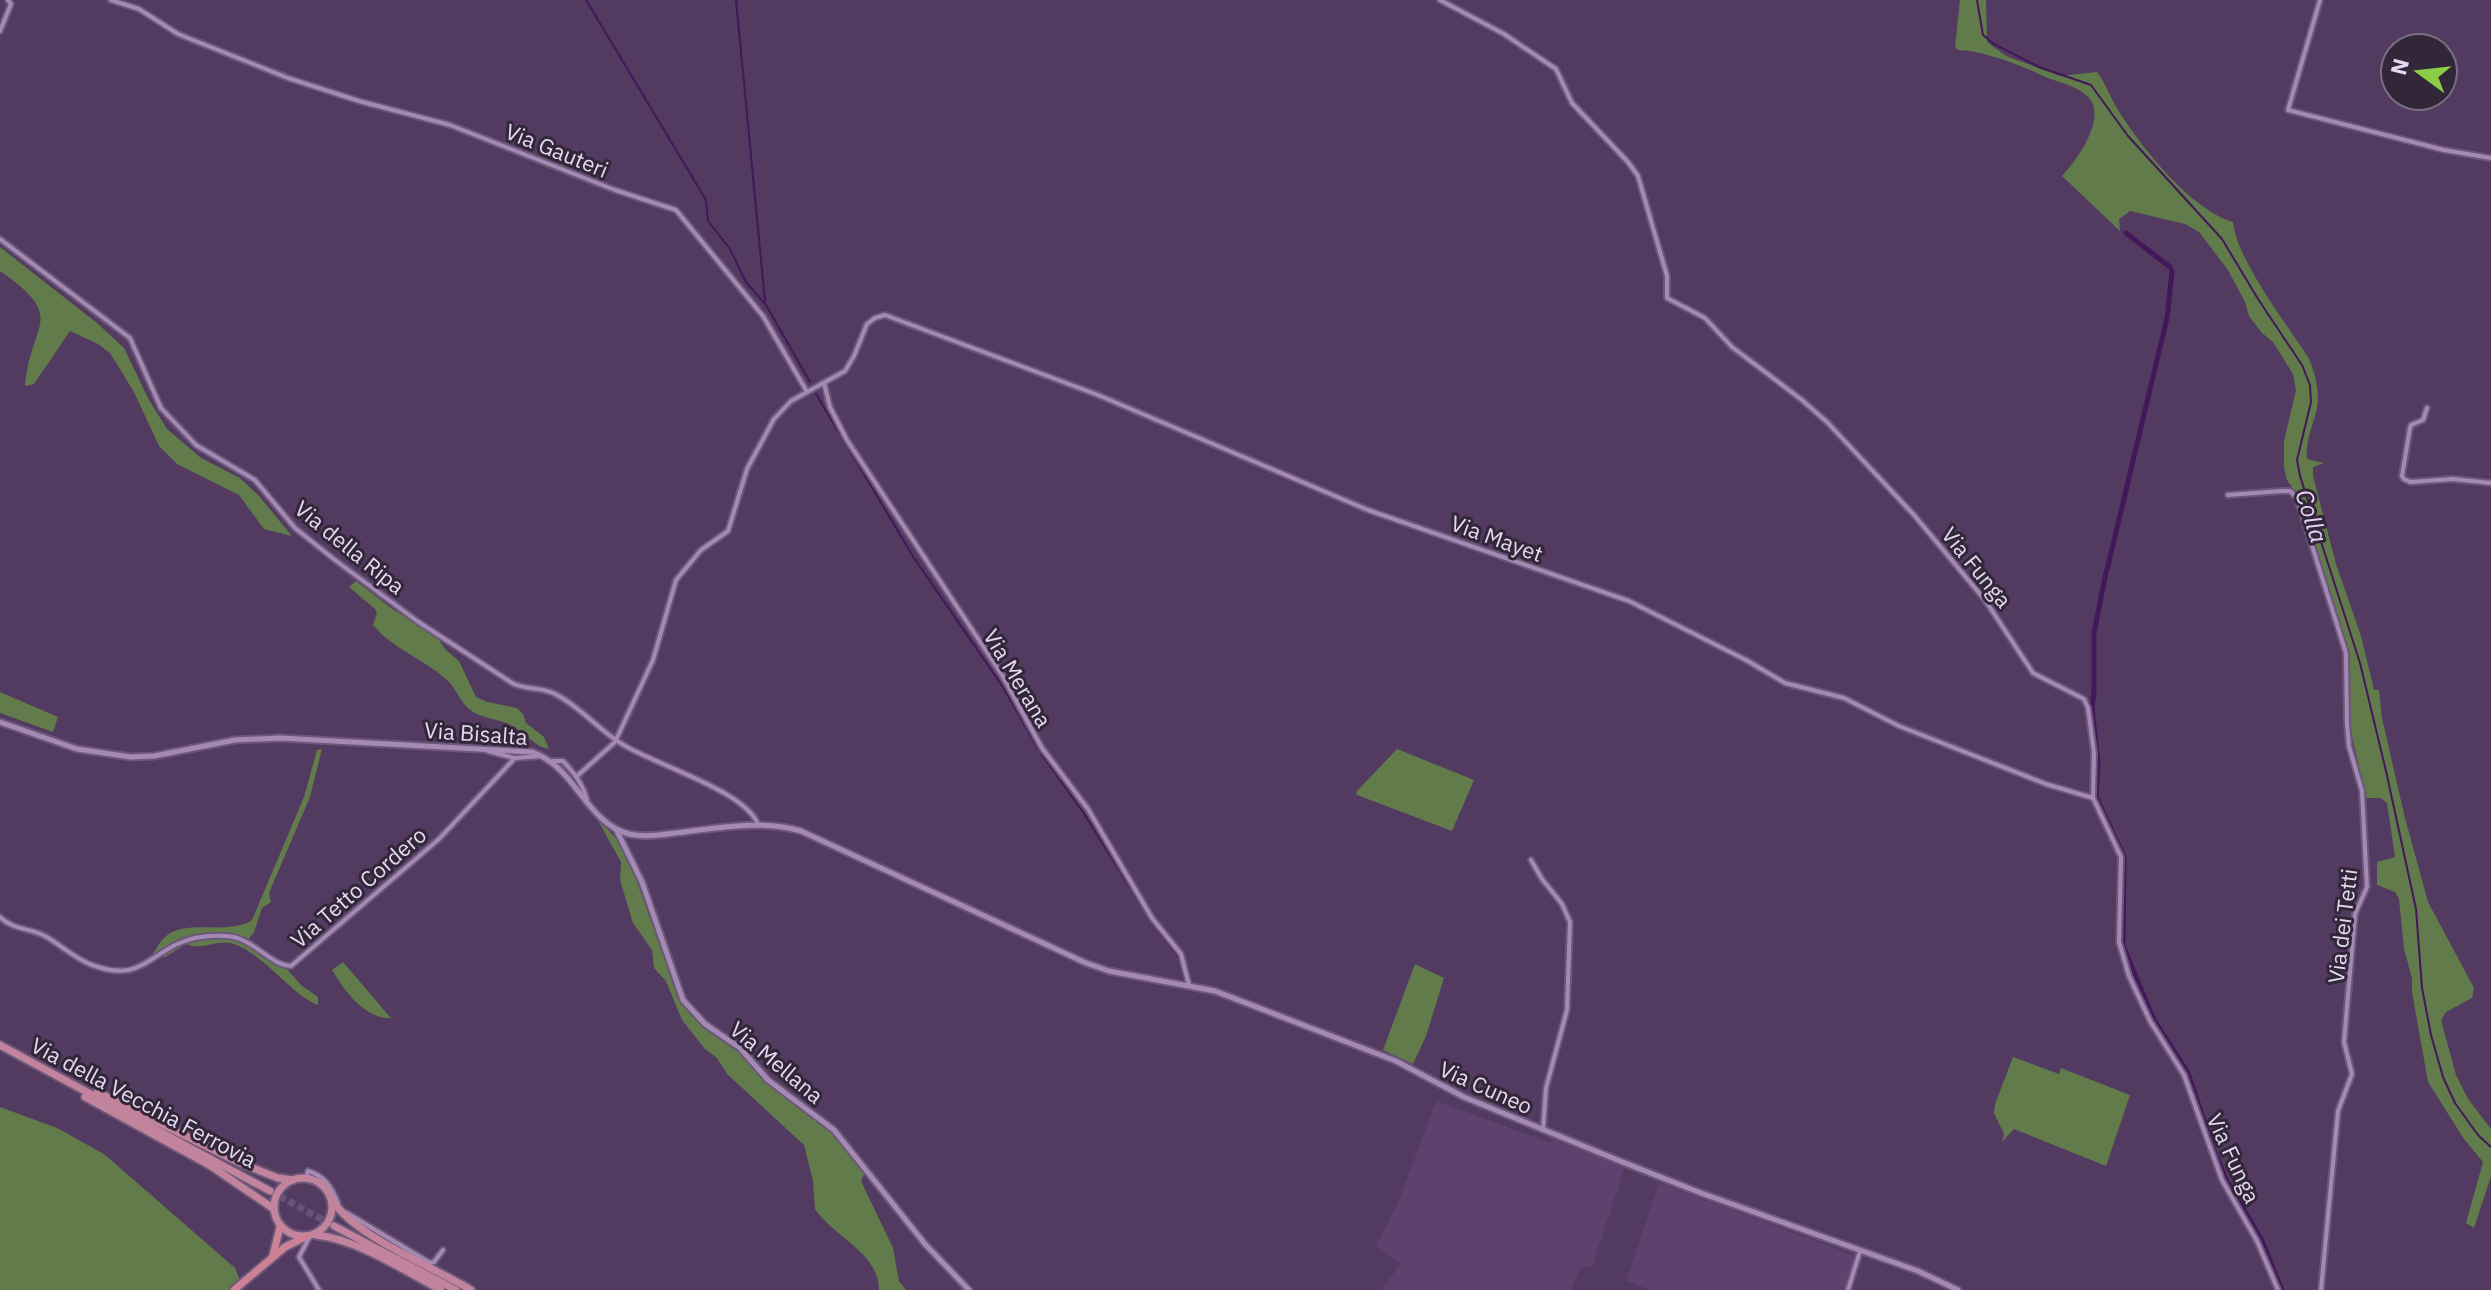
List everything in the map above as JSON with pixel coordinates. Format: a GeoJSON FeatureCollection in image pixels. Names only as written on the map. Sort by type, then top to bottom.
{"type":"FeatureCollection","features":[{"type":"Feature","properties":{"kind":"highway"},"geometry":{"type":"LineString","coordinates":[[271,1261],[278,1245],[280,1227]]}},
{"type":"Feature","properties":{"kind":"highway"},"geometry":{"type":"LineString","coordinates":[[234,1290],[285,1247],[310,1236]]}},
{"type":"Feature","properties":{"kind":"main road","name":"Via della Vecchia Ferrovia"},"geometry":{"type":"LineString","coordinates":[[0,1045],[270,1191]]}},
{"type":"Feature","properties":{"kind":"main road"},"geometry":{"type":"LineString","coordinates":[[40,1067],[59,1072],[240,1163],[278,1178],[306,1178],[319,1183],[339,1210],[360,1226],[471,1290]]}},
{"type":"Feature","properties":{"kind":"main road"},"geometry":{"type":"LineString","coordinates":[[40,1067],[54,1080],[211,1166],[274,1209]]}},
{"type":"Feature","properties":{"kind":"main road"},"geometry":{"type":"LineString","coordinates":[[293,1180],[278,1192],[274,1209],[280,1227],[292,1235],[347,1243],[441,1290]]}},
{"type":"Feature","properties":{"kind":"main road"},"geometry":{"type":"LineString","coordinates":[[310,1236],[330,1219],[330,1196]]}},
{"type":"Feature","properties":{"kind":"main road"},"geometry":{"type":"LineString","coordinates":[[334,1226],[456,1290]]}},
{"type":"Feature","properties":{"kind":"street"},"geometry":{"type":"LineString","coordinates":[[0,31],[11,4],[8,0]]}},
{"type":"Feature","properties":{"kind":"street","name":"Via Gauteri"},"geometry":{"type":"LineString","coordinates":[[111,0],[139,9],[178,34],[288,78],[450,125],[615,190],[676,210],[763,316],[806,390]]}},
{"type":"Feature","properties":{"kind":"street","name":"Via Funga"},"geometry":{"type":"LineString","coordinates":[[1440,0],[1504,34],[1556,69],[1572,103],[1638,176],[1667,276],[1667,298],[1705,318],[1732,347],[1827,422],[1914,515],[1985,600],[2033,673],[2084,699],[2094,753],[2093,798],[2121,857],[2119,946],[2150,1021],[2184,1075],[2209,1151],[2257,1241],[2278,1290]]}},
{"type":"Feature","properties":{"kind":"street"},"geometry":{"type":"LineString","coordinates":[[2320,0],[2288,110],[2444,150],[2491,158]]}},
{"type":"Feature","properties":{"kind":"street","name":"Via della Ripa"},"geometry":{"type":"LineString","coordinates":[[0,239],[130,338],[161,408],[169,417],[202,450],[255,480],[295,528],[335,560],[417,621],[512,683],[554,694],[615,739],[719,791],[750,813],[758,824]]}},
{"type":"Feature","properties":{"kind":"street","name":"Via Mayet"},"geometry":{"type":"LineString","coordinates":[[824,383],[845,371],[867,324],[885,315],[1098,395],[1368,510],[1629,601],[1785,683],[1844,698],[1899,726],[2046,784],[2093,798]]}},
{"type":"Feature","properties":{"kind":"street"},"geometry":{"type":"LineString","coordinates":[[577,776],[615,739],[653,660],[676,580],[701,550],[728,531],[747,469],[766,430],[784,407],[806,390],[824,383]]}},
{"type":"Feature","properties":{"kind":"street","name":"Via Merana"},"geometry":{"type":"LineString","coordinates":[[824,383],[830,407],[847,440],[1007,684],[1042,748],[1082,800],[1152,918],[1181,954],[1189,985]]}},
{"type":"Feature","properties":{"kind":"street"},"geometry":{"type":"LineString","coordinates":[[2427,408],[2423,420],[2410,428],[2404,479],[2410,482],[2453,479],[2491,483]]}},
{"type":"Feature","properties":{"kind":"street","name":"Via dei Tetti"},"geometry":{"type":"LineString","coordinates":[[2228,495],[2290,491],[2297,498],[2348,662],[2347,724],[2349,746],[2362,791],[2367,887],[2355,914],[2344,1042],[2352,1074],[2338,1111],[2321,1290]]}},
{"type":"Feature","properties":{"kind":"street","name":"Via Bisalta"},"geometry":{"type":"LineString","coordinates":[[0,722],[77,749],[131,757],[271,738],[532,752],[553,761],[599,816],[615,828]]}},
{"type":"Feature","properties":{"kind":"street"},"geometry":{"type":"LineString","coordinates":[[486,750],[515,758],[543,756]]}},
{"type":"Feature","properties":{"kind":"street","name":"Via Tetto Cordero"},"geometry":{"type":"LineString","coordinates":[[0,917],[14,927],[42,934],[86,962],[107,969],[131,970],[144,966],[179,944],[213,935],[249,942],[281,964],[291,966],[439,839],[515,758]]}},
{"type":"Feature","properties":{"kind":"street"},"geometry":{"type":"LineString","coordinates":[[553,761],[563,761],[577,776],[587,800]]}},
{"type":"Feature","properties":{"kind":"street"},"geometry":{"type":"LineString","coordinates":[[615,828],[631,835],[650,836],[758,824]]}},
{"type":"Feature","properties":{"kind":"street","name":"Via Cuneo"},"geometry":{"type":"LineString","coordinates":[[758,824],[801,831],[1098,967],[1215,991],[1396,1061],[1464,1097],[1543,1130],[1701,1193],[1918,1271],[1958,1290]]}},
{"type":"Feature","properties":{"kind":"street","name":"Via Mellana"},"geometry":{"type":"LineString","coordinates":[[615,828],[642,882],[683,1000],[705,1024],[740,1048],[768,1080],[834,1130],[925,1244],[969,1290]]}},
{"type":"Feature","properties":{"kind":"street"},"geometry":{"type":"LineString","coordinates":[[1531,860],[1562,904],[1570,922],[1567,1010],[1546,1088],[1543,1130]]}},
{"type":"Feature","properties":{"kind":"street"},"geometry":{"type":"LineString","coordinates":[[306,1178],[308,1171],[317,1174],[331,1187],[347,1213],[427,1261],[434,1262],[443,1250]]}},
{"type":"Feature","properties":{"kind":"street"},"geometry":{"type":"LineString","coordinates":[[310,1236],[299,1257],[319,1290]]}},
{"type":"Feature","properties":{"kind":"street"},"geometry":{"type":"LineString","coordinates":[[1848,1290],[1860,1251]]}},
{"type":"Feature","properties":{"kind":"shaded area"},"geometry":{"type":"Polygon","coordinates":[[[1436,1101],[1551,1143],[1553,1139],[1625,1167],[1592,1266],[1580,1268],[1571,1290],[1382,1290],[1400,1264],[1376,1246],[1399,1200],[1436,1101]]]}},
{"type":"Feature","properties":{"kind":"shaded area"},"geometry":{"type":"Polygon","coordinates":[[[1659,1183],[1856,1256],[1846,1290],[1651,1290],[1626,1281],[1659,1183]]]}},
{"type":"Feature","properties":{"kind":"green space"},"geometry":{"type":"Polygon","coordinates":[[[1960,0],[1986,0],[1987,42],[2006,56],[2060,76],[2097,72],[2128,125],[2168,175],[2200,204],[2233,222],[2243,254],[2311,363],[2318,402],[2308,439],[2307,459],[2324,463],[2313,467],[2313,476],[2374,690],[2379,690],[2382,718],[2405,818],[2428,902],[2474,988],[2472,998],[2446,1012],[2441,1020],[2456,1075],[2468,1099],[2491,1129],[2491,1176],[2474,1228],[2466,1223],[2483,1162],[2464,1139],[2428,1082],[2412,978],[2404,949],[2399,899],[2395,892],[2377,885],[2377,862],[2395,857],[2387,803],[2381,798],[2366,798],[2349,723],[2349,653],[2303,504],[2287,480],[2284,467],[2284,441],[2296,390],[2293,374],[2273,342],[2249,316],[2228,270],[2199,232],[2185,224],[2130,211],[2119,219],[2120,231],[2062,176],[2089,137],[2094,114],[2092,104],[2081,91],[2023,67],[1977,52],[1958,50],[1955,47],[1960,0]]]}},
{"type":"Feature","properties":{"kind":"green space"},"geometry":{"type":"Polygon","coordinates":[[[0,247],[124,348],[167,429],[201,458],[240,478],[292,536],[264,529],[239,495],[177,464],[159,446],[134,392],[110,353],[98,344],[70,331],[34,384],[25,386],[40,312],[34,300],[0,271],[0,247]]]}},
{"type":"Feature","properties":{"kind":"green space"},"geometry":{"type":"Polygon","coordinates":[[[356,581],[391,608],[436,636],[459,661],[476,697],[517,708],[526,723],[544,737],[549,749],[509,724],[474,713],[447,680],[381,633],[373,625],[377,613],[375,609],[349,587],[356,581]]]}},
{"type":"Feature","properties":{"kind":"green space"},"geometry":{"type":"Polygon","coordinates":[[[0,692],[58,717],[53,732],[0,713],[0,692]]]}},
{"type":"Feature","properties":{"kind":"green space"},"geometry":{"type":"Polygon","coordinates":[[[322,749],[310,797],[269,893],[271,902],[262,908],[254,932],[247,941],[287,969],[301,985],[318,997],[318,1005],[297,992],[253,954],[230,943],[186,944],[165,957],[153,953],[173,931],[195,927],[231,927],[252,920],[304,797],[317,750],[322,749]]]}},
{"type":"Feature","properties":{"kind":"green space"},"geometry":{"type":"Polygon","coordinates":[[[1397,749],[1474,780],[1452,831],[1357,795],[1356,792],[1397,749]]]}},
{"type":"Feature","properties":{"kind":"green space"},"geometry":{"type":"Polygon","coordinates":[[[595,815],[617,840],[632,868],[678,997],[696,1019],[739,1050],[768,1083],[825,1126],[865,1172],[861,1181],[893,1248],[899,1281],[906,1290],[879,1290],[877,1277],[864,1255],[815,1209],[813,1181],[804,1145],[727,1074],[717,1058],[705,1049],[682,1020],[666,981],[654,968],[652,950],[633,923],[620,880],[621,862],[595,815]]]}},
{"type":"Feature","properties":{"kind":"green space"},"geometry":{"type":"Polygon","coordinates":[[[343,962],[392,1018],[373,1014],[349,995],[332,970],[343,962]]]}},
{"type":"Feature","properties":{"kind":"green space"},"geometry":{"type":"Polygon","coordinates":[[[1415,964],[1444,978],[1426,1036],[1413,1064],[1383,1050],[1415,964]]]}},
{"type":"Feature","properties":{"kind":"green space"},"geometry":{"type":"Polygon","coordinates":[[[2013,1057],[2059,1074],[2061,1068],[2130,1095],[2106,1166],[2014,1129],[2002,1142],[2004,1134],[1994,1113],[1995,1104],[2013,1057]]]}},
{"type":"Feature","properties":{"kind":"green space"},"geometry":{"type":"Polygon","coordinates":[[[0,1107],[57,1128],[104,1154],[235,1268],[244,1290],[0,1290],[0,1107]]]}},
{"type":"Feature","properties":{"kind":"waterway"},"geometry":{"type":"LineString","coordinates":[[586,0],[706,200],[708,221],[730,249],[746,282],[766,305],[810,382]]}},
{"type":"Feature","properties":{"kind":"waterway"},"geometry":{"type":"LineString","coordinates":[[736,0],[765,301]]}},
{"type":"Feature","properties":{"kind":"waterway","name":"Colla"},"geometry":{"type":"LineString","coordinates":[[1977,0],[1983,35],[1994,44],[2039,67],[2091,85],[2128,136],[2222,239],[2302,365],[2310,385],[2311,402],[2297,460],[2300,476],[2360,663],[2386,771],[2416,909],[2422,988],[2431,1035],[2443,1077],[2455,1103],[2478,1135],[2491,1147]]}},
{"type":"Feature","properties":{"kind":"waterway"},"geometry":{"type":"LineString","coordinates":[[2126,233],[2170,267]]}},
{"type":"Feature","properties":{"kind":"waterway"},"geometry":{"type":"LineString","coordinates":[[2107,570],[2167,318],[2172,271]]}},
{"type":"Feature","properties":{"kind":"waterway"},"geometry":{"type":"LineString","coordinates":[[816,394],[914,558],[1003,687],[1040,752],[1083,812],[1152,923],[1179,958],[1184,980]]}},
{"type":"Feature","properties":{"kind":"waterway"},"geometry":{"type":"LineString","coordinates":[[2106,572],[2094,633],[2092,708],[2098,764],[2096,797],[2124,857],[2123,946],[2154,1020],[2188,1073],[2226,1179],[2261,1239],[2282,1290]]}},
{"type":"Feature","properties":{"kind":"tunnel"},"geometry":{"type":"LineString","coordinates":[[270,1191],[334,1226]]}}]}
